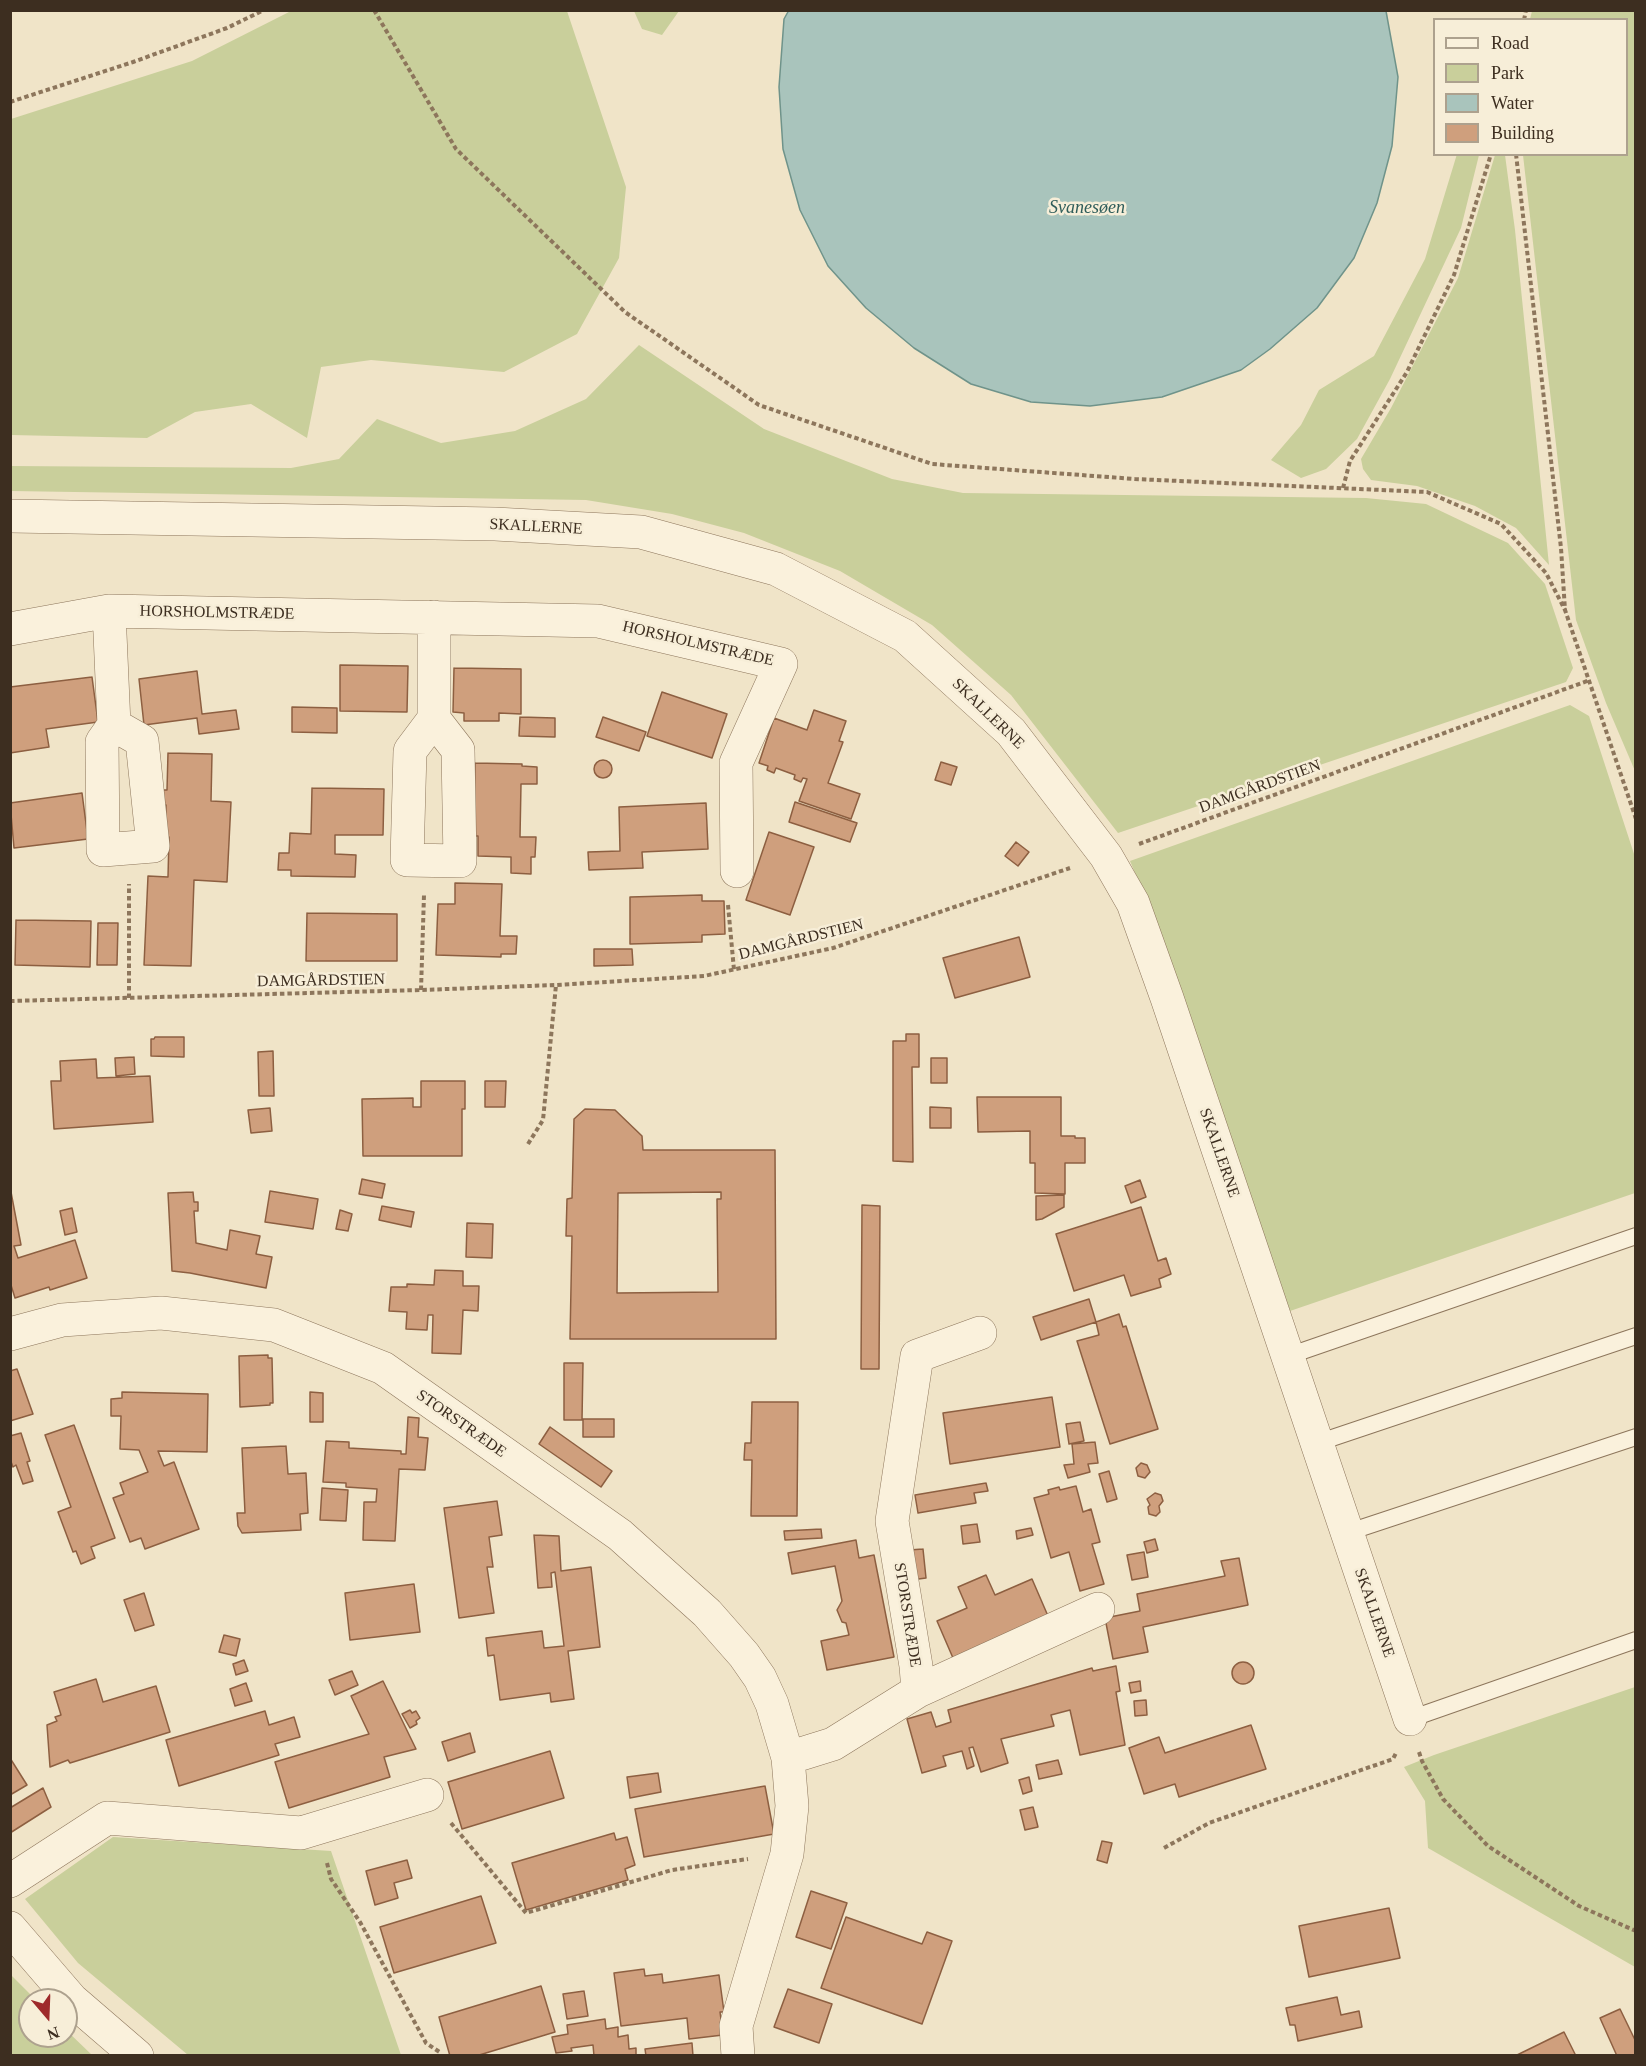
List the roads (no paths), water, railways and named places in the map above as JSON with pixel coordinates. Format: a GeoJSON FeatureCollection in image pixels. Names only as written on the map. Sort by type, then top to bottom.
{"type":"FeatureCollection","features":[{"type":"Feature","properties":{"kind":"street","name":"SKALLERNE"},"geometry":{"type":"LineString","coordinates":[[10,516],[495,524],[641,532],[776,569],[905,636],[1011,732],[1106,856],[1133,903],[1410,1719]]}},
{"type":"Feature","properties":{"kind":"street","name":"HORSHOLMSTRÆDE"},"geometry":{"type":"LineString","coordinates":[[10,629],[109,611],[598,621],[781,664],[736,763],[737,871]]}},
{"type":"Feature","properties":{"kind":"street"},"geometry":{"type":"LineString","coordinates":[[109,611],[114,725],[102,742],[103,850],[153,846],[142,741],[114,725]]}},
{"type":"Feature","properties":{"kind":"street"},"geometry":{"type":"LineString","coordinates":[[434,617],[434,719],[410,751],[407,860],[460,861],[458,750],[434,719]]}},
{"type":"Feature","properties":{"kind":"street","name":"STORSTRÆDE"},"geometry":{"type":"LineString","coordinates":[[10,1334],[62,1320],[160,1314],[274,1325],[383,1368],[620,1535],[707,1613],[744,1654],[772,1704],[788,1758],[792,1806],[787,1854],[736,2026],[738,2055]]}},
{"type":"Feature","properties":{"kind":"street","name":"STORSTRÆDE"},"geometry":{"type":"LineString","coordinates":[[918,1691],[916,1666],[892,1521],[917,1356],[980,1333]]}},
{"type":"Feature","properties":{"kind":"street","name":"STORSTRÆDE"},"geometry":{"type":"LineString","coordinates":[[788,1758],[833,1744],[918,1691],[1098,1609]]}},
{"type":"Feature","properties":{"kind":"street"},"geometry":{"type":"LineString","coordinates":[[10,1881],[107,1818],[301,1833],[427,1795]]}},
{"type":"Feature","properties":{"kind":"street"},"geometry":{"type":"LineString","coordinates":[[10,1928],[72,2000],[137,2055]]}},
{"type":"Feature","properties":{"kind":"lane"},"geometry":{"type":"LineString","coordinates":[[1288,1356],[1635,1236]]}},
{"type":"Feature","properties":{"kind":"lane"},"geometry":{"type":"LineString","coordinates":[[1317,1443],[1635,1336]]}},
{"type":"Feature","properties":{"kind":"lane"},"geometry":{"type":"LineString","coordinates":[[1346,1533],[1635,1437]]}},
{"type":"Feature","properties":{"kind":"lane"},"geometry":{"type":"LineString","coordinates":[[1410,1719],[1635,1640]]}},
{"type":"Feature","properties":{"kind":"water","name":"Svanesøen"},"geometry":{"type":"Polygon","coordinates":[[[789,10],[1386,11],[1398,77],[1392,146],[1377,203],[1354,258],[1317,308],[1270,349],[1241,370],[1162,397],[1090,406],[1031,402],[971,384],[914,348],[866,308],[828,266],[800,210],[783,149],[779,87],[784,19],[789,10]]]}}]}
